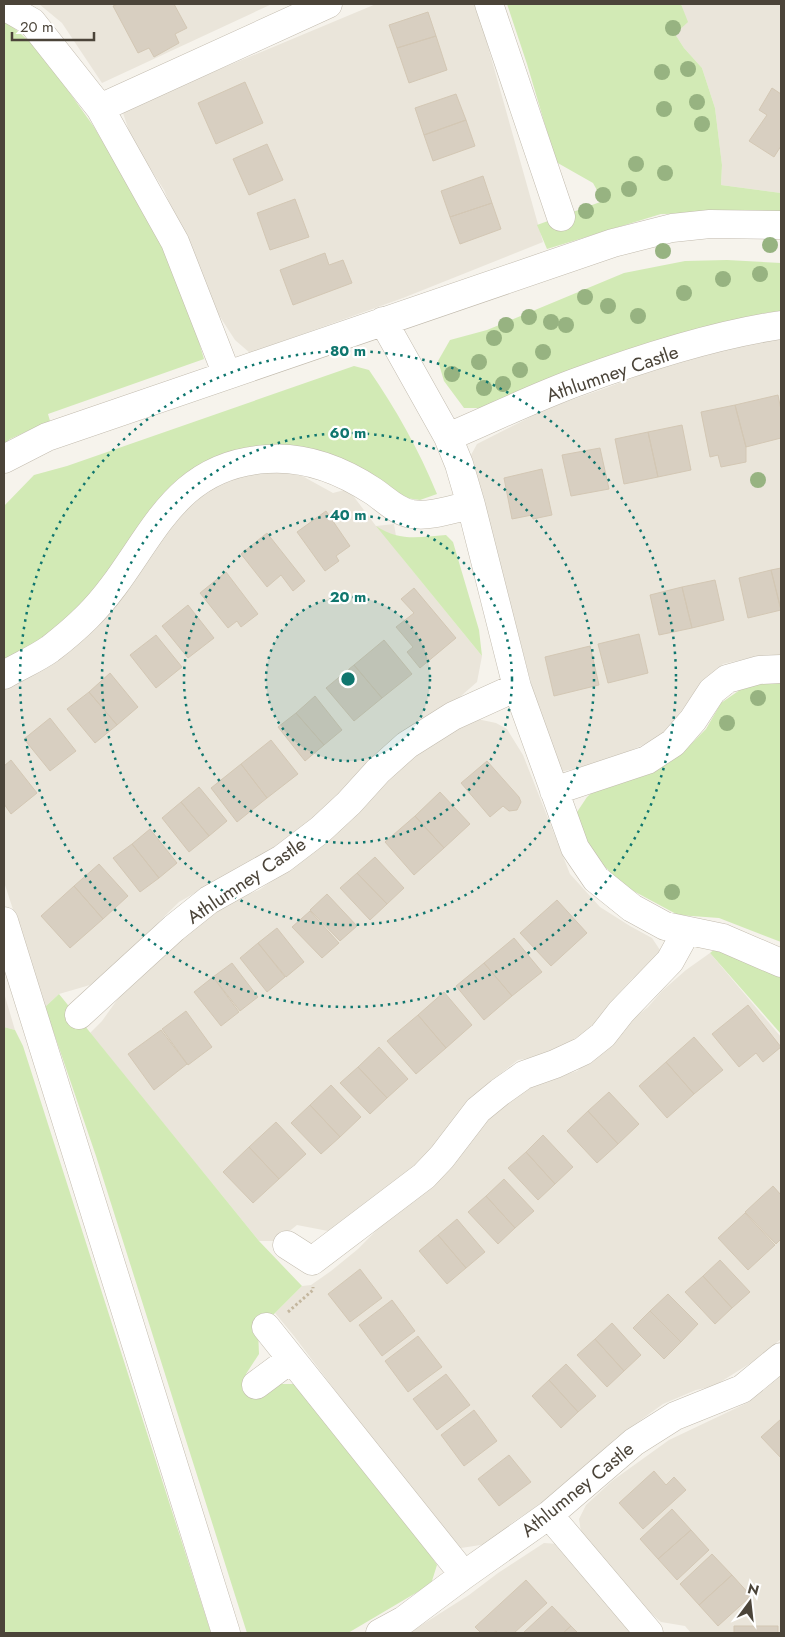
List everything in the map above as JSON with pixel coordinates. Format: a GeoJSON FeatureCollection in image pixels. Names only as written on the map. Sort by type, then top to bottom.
{"type":"FeatureCollection","features":[{"type":"Feature","properties":{"kind":"street"},"geometry":{"type":"LineString","coordinates":[[100,108],[328,4]]}},
{"type":"Feature","properties":{"kind":"street"},"geometry":{"type":"LineString","coordinates":[[489,4],[561,217]]}},
{"type":"Feature","properties":{"kind":"street"},"geometry":{"type":"LineString","coordinates":[[4,6],[32,22],[100,108],[175,242],[227,376]]}},
{"type":"Feature","properties":{"kind":"street"},"geometry":{"type":"LineString","coordinates":[[4,459],[47,437],[614,243],[672,228],[710,224],[781,224]]}},
{"type":"Feature","properties":{"kind":"street"},"geometry":{"type":"LineString","coordinates":[[383,321],[448,437],[459,464],[517,687],[575,848],[596,878],[632,908],[665,926],[686,932],[723,938],[781,963]]}},
{"type":"Feature","properties":{"kind":"street","name":"Athlumney Castle"},"geometry":{"type":"LineString","coordinates":[[448,437],[576,382],[680,348],[758,328],[781,325]]}},
{"type":"Feature","properties":{"kind":"street"},"geometry":{"type":"LineString","coordinates":[[4,675],[49,649],[87,616],[117,583],[169,506],[190,486],[215,470],[243,462],[268,459],[296,461],[326,466],[352,478],[394,507],[410,514],[428,515],[471,505]]}},
{"type":"Feature","properties":{"kind":"street"},"geometry":{"type":"LineString","coordinates":[[554,791],[647,760],[673,743],[693,720],[712,691],[728,679],[760,670],[781,669]]}},
{"type":"Feature","properties":{"kind":"street","name":"Athlumney Castle"},"geometry":{"type":"LineString","coordinates":[[79,1015],[167,934],[209,900],[282,859],[320,830],[349,803],[378,771],[407,745],[453,716],[517,687]]}},
{"type":"Feature","properties":{"kind":"street"},"geometry":{"type":"LineString","coordinates":[[4,921],[226,1633]]}},
{"type":"Feature","properties":{"kind":"street"},"geometry":{"type":"LineString","coordinates":[[287,1245],[312,1261],[424,1176],[442,1157],[478,1110],[500,1092],[524,1075],[583,1051],[603,1035],[621,1012],[670,961],[686,932]]}},
{"type":"Feature","properties":{"kind":"street"},"geometry":{"type":"LineString","coordinates":[[266,1327],[464,1575]]}},
{"type":"Feature","properties":{"kind":"street","name":"Athlumney Castle"},"geometry":{"type":"LineString","coordinates":[[380,1633],[404,1620],[549,1514],[634,1442],[675,1416],[742,1390],[781,1357]]}},
{"type":"Feature","properties":{"kind":"street"},"geometry":{"type":"LineString","coordinates":[[256,1385],[291,1360]]}},
{"type":"Feature","properties":{"kind":"street"},"geometry":{"type":"LineString","coordinates":[[549,1514],[649,1633]]}},
{"type":"Feature","properties":{"kind":"path"},"geometry":{"type":"LineString","coordinates":[[266,1327],[288,1312],[313,1290],[312,1261]]}},
{"type":"Feature","properties":{"kind":"shaded area"},"geometry":{"type":"Polygon","coordinates":[[[39,4],[272,4],[102,83],[62,23],[39,4]]]}},
{"type":"Feature","properties":{"kind":"shaded area"},"geometry":{"type":"Polygon","coordinates":[[[376,4],[476,4],[543,242],[403,298],[250,353],[235,340],[215,309],[164,190],[132,140],[122,110],[376,4]]]}},
{"type":"Feature","properties":{"kind":"shaded area"},"geometry":{"type":"Polygon","coordinates":[[[681,4],[781,4],[781,193],[721,185],[722,165],[715,108],[702,68],[684,48],[675,34],[687,22],[681,4]]]}},
{"type":"Feature","properties":{"kind":"shaded area"},"geometry":{"type":"Polygon","coordinates":[[[781,336],[781,656],[758,656],[723,664],[702,682],[667,731],[645,744],[605,762],[560,772],[539,713],[471,455],[477,444],[548,408],[687,357],[781,336]]]}},
{"type":"Feature","properties":{"kind":"shaded area"},"geometry":{"type":"Polygon","coordinates":[[[267,470],[295,472],[333,493],[348,489],[376,526],[394,524],[399,554],[482,656],[477,682],[453,703],[360,773],[314,818],[282,843],[179,902],[122,958],[90,985],[59,994],[45,1007],[4,882],[4,687],[159,539],[197,495],[234,476],[267,470]]]}},
{"type":"Feature","properties":{"kind":"shaded area"},"geometry":{"type":"Polygon","coordinates":[[[477,719],[496,723],[507,729],[523,755],[570,874],[600,907],[652,938],[660,950],[655,964],[632,979],[590,1028],[569,1043],[543,1056],[518,1060],[471,1097],[433,1152],[343,1225],[328,1231],[297,1225],[277,1241],[259,1241],[90,1033],[102,1021],[122,993],[149,964],[225,904],[259,890],[313,852],[352,820],[382,782],[417,751],[450,731],[477,719]]]}},
{"type":"Feature","properties":{"kind":"shaded area"},"geometry":{"type":"Polygon","coordinates":[[[710,953],[781,1037],[781,1339],[754,1361],[714,1386],[696,1390],[663,1404],[616,1438],[560,1491],[513,1522],[487,1544],[461,1548],[421,1504],[275,1313],[302,1286],[311,1285],[358,1249],[493,1112],[528,1087],[577,1071],[648,1007],[662,991],[686,970],[710,953]]]}},
{"type":"Feature","properties":{"kind":"shaded area"},"geometry":{"type":"Polygon","coordinates":[[[4,993],[15,1030],[4,1027],[4,993]]]}},
{"type":"Feature","properties":{"kind":"shaded area"},"geometry":{"type":"Polygon","coordinates":[[[781,1376],[781,1633],[691,1633],[685,1626],[661,1622],[640,1604],[581,1532],[579,1519],[586,1505],[612,1481],[669,1440],[749,1402],[781,1376]]]}},
{"type":"Feature","properties":{"kind":"shaded area"},"geometry":{"type":"Polygon","coordinates":[[[544,1543],[559,1544],[633,1633],[409,1633],[469,1595],[498,1573],[544,1543]]]}},
{"type":"Feature","properties":{"kind":"green space"},"geometry":{"type":"Polygon","coordinates":[[[507,4],[681,4],[688,22],[675,34],[684,48],[702,68],[715,108],[722,165],[721,185],[781,193],[781,215],[661,214],[547,249],[537,225],[603,201],[593,183],[556,162],[507,4]]]}},
{"type":"Feature","properties":{"kind":"green space"},"geometry":{"type":"Polygon","coordinates":[[[4,19],[40,51],[94,127],[158,235],[193,322],[204,359],[48,414],[50,421],[10,439],[4,444],[4,19]]]}},
{"type":"Feature","properties":{"kind":"green space"},"geometry":{"type":"Polygon","coordinates":[[[727,260],[781,263],[781,311],[765,313],[655,343],[492,408],[464,408],[444,381],[438,361],[450,340],[487,330],[624,273],[685,261],[727,260]]]}},
{"type":"Feature","properties":{"kind":"green space"},"geometry":{"type":"Polygon","coordinates":[[[354,366],[369,370],[379,385],[415,446],[437,494],[420,500],[406,498],[358,467],[196,468],[165,492],[85,604],[56,628],[7,662],[4,657],[4,506],[34,475],[67,466],[354,366]]]}},
{"type":"Feature","properties":{"kind":"green space"},"geometry":{"type":"Polygon","coordinates":[[[376,526],[402,536],[446,535],[453,542],[479,630],[482,656],[376,526]]]}},
{"type":"Feature","properties":{"kind":"green space"},"geometry":{"type":"Polygon","coordinates":[[[781,680],[781,942],[719,918],[678,915],[626,887],[598,860],[578,825],[577,812],[587,797],[597,788],[686,749],[706,729],[721,703],[750,683],[781,680]]]}},
{"type":"Feature","properties":{"kind":"green space"},"geometry":{"type":"Polygon","coordinates":[[[715,949],[781,976],[781,1034],[710,953],[715,949]]]}},
{"type":"Feature","properties":{"kind":"green space"},"geometry":{"type":"Polygon","coordinates":[[[59,994],[259,1241],[302,1286],[258,1330],[259,1354],[246,1374],[257,1393],[272,1384],[298,1384],[420,1540],[437,1565],[431,1584],[348,1633],[247,1633],[96,1156],[45,1007],[59,994]]]}},
{"type":"Feature","properties":{"kind":"green space"},"geometry":{"type":"Polygon","coordinates":[[[4,1027],[15,1030],[23,1046],[211,1633],[4,1633],[4,1027]]]}},
{"type":"Feature","properties":{"kind":"building"},"geometry":{"type":"Polygon","coordinates":[[[118,4],[174,4],[187,28],[175,34],[179,43],[154,57],[149,48],[138,53],[113,6],[118,4]]]}},
{"type":"Feature","properties":{"kind":"building"},"geometry":{"type":"Polygon","coordinates":[[[428,12],[436,36],[397,48],[389,25],[428,12]]]}},
{"type":"Feature","properties":{"kind":"building"},"geometry":{"type":"Polygon","coordinates":[[[436,36],[447,70],[409,83],[397,48],[436,36]]]}},
{"type":"Feature","properties":{"kind":"building"},"geometry":{"type":"Polygon","coordinates":[[[245,82],[263,123],[216,144],[198,103],[245,82]]]}},
{"type":"Feature","properties":{"kind":"building"},"geometry":{"type":"Polygon","coordinates":[[[772,88],[781,94],[781,146],[774,157],[749,141],[767,115],[759,110],[772,88]]]}},
{"type":"Feature","properties":{"kind":"building"},"geometry":{"type":"Polygon","coordinates":[[[456,94],[466,120],[424,135],[415,108],[456,94]]]}},
{"type":"Feature","properties":{"kind":"building"},"geometry":{"type":"Polygon","coordinates":[[[466,120],[475,146],[433,161],[424,135],[466,120]]]}},
{"type":"Feature","properties":{"kind":"building"},"geometry":{"type":"Polygon","coordinates":[[[267,144],[283,180],[249,195],[233,159],[267,144]]]}},
{"type":"Feature","properties":{"kind":"building"},"geometry":{"type":"Polygon","coordinates":[[[483,176],[492,203],[450,217],[441,191],[483,176]]]}},
{"type":"Feature","properties":{"kind":"building"},"geometry":{"type":"Polygon","coordinates":[[[295,199],[309,237],[270,250],[257,213],[295,199]]]}},
{"type":"Feature","properties":{"kind":"building"},"geometry":{"type":"Polygon","coordinates":[[[492,203],[501,229],[460,244],[450,217],[492,203]]]}},
{"type":"Feature","properties":{"kind":"building"},"geometry":{"type":"Polygon","coordinates":[[[325,253],[329,265],[343,260],[352,283],[293,305],[280,270],[325,253]]]}},
{"type":"Feature","properties":{"kind":"building"},"geometry":{"type":"Polygon","coordinates":[[[778,395],[781,410],[781,438],[746,447],[735,405],[778,395]]]}},
{"type":"Feature","properties":{"kind":"building"},"geometry":{"type":"Polygon","coordinates":[[[735,405],[746,447],[746,462],[721,467],[718,455],[710,457],[701,412],[735,405]]]}},
{"type":"Feature","properties":{"kind":"building"},"geometry":{"type":"Polygon","coordinates":[[[682,425],[691,470],[658,477],[648,432],[682,425]]]}},
{"type":"Feature","properties":{"kind":"building"},"geometry":{"type":"Polygon","coordinates":[[[648,432],[658,477],[624,484],[615,439],[648,432]]]}},
{"type":"Feature","properties":{"kind":"building"},"geometry":{"type":"Polygon","coordinates":[[[600,448],[609,489],[571,496],[562,455],[600,448]]]}},
{"type":"Feature","properties":{"kind":"building"},"geometry":{"type":"Polygon","coordinates":[[[542,469],[552,515],[533,519],[532,515],[512,519],[504,478],[542,469]]]}},
{"type":"Feature","properties":{"kind":"building"},"geometry":{"type":"Polygon","coordinates":[[[326,511],[350,546],[336,556],[339,561],[325,571],[297,532],[326,511]]]}},
{"type":"Feature","properties":{"kind":"building"},"geometry":{"type":"Polygon","coordinates":[[[267,533],[305,581],[293,591],[281,575],[267,587],[241,554],[267,533]]]}},
{"type":"Feature","properties":{"kind":"building"},"geometry":{"type":"Polygon","coordinates":[[[781,568],[781,610],[771,570],[781,568]]]}},
{"type":"Feature","properties":{"kind":"building"},"geometry":{"type":"Polygon","coordinates":[[[771,570],[781,610],[748,618],[739,578],[771,570]]]}},
{"type":"Feature","properties":{"kind":"building"},"geometry":{"type":"Polygon","coordinates":[[[226,572],[258,614],[241,627],[237,621],[228,628],[200,593],[226,572]]]}},
{"type":"Feature","properties":{"kind":"building"},"geometry":{"type":"Polygon","coordinates":[[[715,580],[724,620],[692,628],[682,587],[715,580]]]}},
{"type":"Feature","properties":{"kind":"building"},"geometry":{"type":"Polygon","coordinates":[[[682,587],[692,628],[659,635],[650,595],[682,587]]]}},
{"type":"Feature","properties":{"kind":"building"},"geometry":{"type":"Polygon","coordinates":[[[414,588],[456,638],[420,668],[407,652],[413,647],[396,627],[414,613],[401,599],[414,588]]]}},
{"type":"Feature","properties":{"kind":"building"},"geometry":{"type":"Polygon","coordinates":[[[188,605],[214,638],[188,658],[162,626],[188,605]]]}},
{"type":"Feature","properties":{"kind":"building"},"geometry":{"type":"Polygon","coordinates":[[[639,634],[648,673],[608,683],[598,644],[639,634]]]}},
{"type":"Feature","properties":{"kind":"building"},"geometry":{"type":"Polygon","coordinates":[[[156,635],[182,667],[156,688],[130,655],[156,635]]]}},
{"type":"Feature","properties":{"kind":"building"},"geometry":{"type":"Polygon","coordinates":[[[384,640],[412,674],[382,698],[354,665],[384,640]]]}},
{"type":"Feature","properties":{"kind":"building"},"geometry":{"type":"Polygon","coordinates":[[[590,646],[599,685],[554,696],[545,657],[590,646]]]}},
{"type":"Feature","properties":{"kind":"building"},"geometry":{"type":"Polygon","coordinates":[[[354,665],[382,698],[354,721],[326,688],[354,665]]]}},
{"type":"Feature","properties":{"kind":"building"},"geometry":{"type":"Polygon","coordinates":[[[110,673],[138,707],[117,725],[89,692],[110,673]]]}},
{"type":"Feature","properties":{"kind":"building"},"geometry":{"type":"Polygon","coordinates":[[[89,692],[117,725],[95,743],[67,709],[89,692]]]}},
{"type":"Feature","properties":{"kind":"building"},"geometry":{"type":"Polygon","coordinates":[[[315,696],[342,730],[324,745],[296,713],[315,696]]]}},
{"type":"Feature","properties":{"kind":"building"},"geometry":{"type":"Polygon","coordinates":[[[296,713],[324,745],[305,761],[278,727],[296,713]]]}},
{"type":"Feature","properties":{"kind":"building"},"geometry":{"type":"Polygon","coordinates":[[[50,718],[76,751],[50,771],[24,739],[50,718]]]}},
{"type":"Feature","properties":{"kind":"building"},"geometry":{"type":"Polygon","coordinates":[[[271,740],[298,774],[267,798],[241,764],[271,740]]]}},
{"type":"Feature","properties":{"kind":"building"},"geometry":{"type":"Polygon","coordinates":[[[11,760],[37,793],[11,814],[4,804],[4,766],[11,760]]]}},
{"type":"Feature","properties":{"kind":"building"},"geometry":{"type":"Polygon","coordinates":[[[487,761],[519,797],[521,802],[517,810],[509,811],[503,806],[490,817],[461,783],[487,761]]]}},
{"type":"Feature","properties":{"kind":"building"},"geometry":{"type":"Polygon","coordinates":[[[241,764],[267,798],[237,822],[211,788],[241,764]]]}},
{"type":"Feature","properties":{"kind":"building"},"geometry":{"type":"Polygon","coordinates":[[[199,787],[227,821],[209,836],[181,802],[199,787]]]}},
{"type":"Feature","properties":{"kind":"building"},"geometry":{"type":"Polygon","coordinates":[[[440,792],[470,824],[444,848],[415,816],[440,792]]]}},
{"type":"Feature","properties":{"kind":"building"},"geometry":{"type":"Polygon","coordinates":[[[181,802],[209,836],[189,852],[162,818],[181,802]]]}},
{"type":"Feature","properties":{"kind":"building"},"geometry":{"type":"Polygon","coordinates":[[[415,816],[444,848],[414,875],[385,842],[415,816]]]}},
{"type":"Feature","properties":{"kind":"building"},"geometry":{"type":"Polygon","coordinates":[[[150,829],[177,863],[159,878],[132,844],[150,829]]]}},
{"type":"Feature","properties":{"kind":"building"},"geometry":{"type":"Polygon","coordinates":[[[132,844],[159,878],[140,892],[113,858],[132,844]]]}},
{"type":"Feature","properties":{"kind":"building"},"geometry":{"type":"Polygon","coordinates":[[[375,857],[404,888],[387,904],[357,873],[375,857]]]}},
{"type":"Feature","properties":{"kind":"building"},"geometry":{"type":"Polygon","coordinates":[[[99,864],[128,896],[103,919],[74,886],[99,864]]]}},
{"type":"Feature","properties":{"kind":"building"},"geometry":{"type":"Polygon","coordinates":[[[357,873],[387,904],[370,920],[340,888],[357,873]]]}},
{"type":"Feature","properties":{"kind":"building"},"geometry":{"type":"Polygon","coordinates":[[[74,886],[103,919],[70,948],[41,916],[74,886]]]}},
{"type":"Feature","properties":{"kind":"building"},"geometry":{"type":"Polygon","coordinates":[[[327,894],[357,926],[340,941],[310,910],[327,894]]]}},
{"type":"Feature","properties":{"kind":"building"},"geometry":{"type":"Polygon","coordinates":[[[557,900],[587,933],[551,966],[520,933],[557,900]]]}},
{"type":"Feature","properties":{"kind":"building"},"geometry":{"type":"Polygon","coordinates":[[[310,911],[339,943],[322,958],[292,927],[310,911]]]}},
{"type":"Feature","properties":{"kind":"building"},"geometry":{"type":"Polygon","coordinates":[[[277,928],[304,962],[286,977],[258,943],[277,928]]]}},
{"type":"Feature","properties":{"kind":"building"},"geometry":{"type":"Polygon","coordinates":[[[514,938],[542,972],[512,996],[484,963],[514,938]]]}},
{"type":"Feature","properties":{"kind":"building"},"geometry":{"type":"Polygon","coordinates":[[[258,943],[285,977],[267,992],[240,958],[258,943]]]}},
{"type":"Feature","properties":{"kind":"building"},"geometry":{"type":"Polygon","coordinates":[[[232,963],[258,997],[240,1011],[213,977],[232,963]]]}},
{"type":"Feature","properties":{"kind":"building"},"geometry":{"type":"Polygon","coordinates":[[[484,963],[512,996],[484,1020],[456,986],[484,963]]]}},
{"type":"Feature","properties":{"kind":"building"},"geometry":{"type":"Polygon","coordinates":[[[213,977],[239,1012],[221,1026],[194,992],[213,977]]]}},
{"type":"Feature","properties":{"kind":"building"},"geometry":{"type":"Polygon","coordinates":[[[444,992],[472,1025],[446,1048],[418,1015],[444,992]]]}},
{"type":"Feature","properties":{"kind":"building"},"geometry":{"type":"Polygon","coordinates":[[[748,1005],[781,1047],[763,1062],[756,1053],[739,1067],[712,1034],[748,1005]]]}},
{"type":"Feature","properties":{"kind":"building"},"geometry":{"type":"Polygon","coordinates":[[[186,1011],[212,1047],[188,1065],[162,1029],[186,1011]]]}},
{"type":"Feature","properties":{"kind":"building"},"geometry":{"type":"Polygon","coordinates":[[[418,1015],[446,1048],[416,1074],[387,1041],[418,1015]]]}},
{"type":"Feature","properties":{"kind":"building"},"geometry":{"type":"Polygon","coordinates":[[[161,1030],[187,1064],[154,1090],[128,1054],[161,1030]]]}},
{"type":"Feature","properties":{"kind":"building"},"geometry":{"type":"Polygon","coordinates":[[[694,1037],[723,1070],[694,1094],[666,1062],[694,1037]]]}},
{"type":"Feature","properties":{"kind":"building"},"geometry":{"type":"Polygon","coordinates":[[[379,1047],[408,1079],[387,1098],[358,1067],[379,1047]]]}},
{"type":"Feature","properties":{"kind":"building"},"geometry":{"type":"Polygon","coordinates":[[[666,1062],[694,1094],[667,1118],[639,1086],[666,1062]]]}},
{"type":"Feature","properties":{"kind":"building"},"geometry":{"type":"Polygon","coordinates":[[[358,1067],[387,1098],[370,1114],[340,1083],[358,1067]]]}},
{"type":"Feature","properties":{"kind":"building"},"geometry":{"type":"Polygon","coordinates":[[[331,1085],[361,1117],[340,1137],[310,1105],[331,1085]]]}},
{"type":"Feature","properties":{"kind":"building"},"geometry":{"type":"Polygon","coordinates":[[[609,1092],[639,1124],[618,1144],[588,1111],[609,1092]]]}},
{"type":"Feature","properties":{"kind":"building"},"geometry":{"type":"Polygon","coordinates":[[[310,1105],[340,1137],[321,1154],[291,1123],[310,1105]]]}},
{"type":"Feature","properties":{"kind":"building"},"geometry":{"type":"Polygon","coordinates":[[[588,1111],[618,1144],[597,1163],[567,1131],[588,1111]]]}},
{"type":"Feature","properties":{"kind":"building"},"geometry":{"type":"Polygon","coordinates":[[[276,1122],[306,1154],[279,1179],[249,1147],[276,1122]]]}},
{"type":"Feature","properties":{"kind":"building"},"geometry":{"type":"Polygon","coordinates":[[[543,1135],[573,1167],[555,1184],[526,1152],[543,1135]]]}},
{"type":"Feature","properties":{"kind":"building"},"geometry":{"type":"Polygon","coordinates":[[[249,1147],[279,1179],[253,1203],[223,1172],[249,1147]]]}},
{"type":"Feature","properties":{"kind":"building"},"geometry":{"type":"Polygon","coordinates":[[[526,1152],[555,1184],[538,1200],[508,1168],[526,1152]]]}},
{"type":"Feature","properties":{"kind":"building"},"geometry":{"type":"Polygon","coordinates":[[[504,1179],[534,1211],[515,1228],[486,1196],[504,1179]]]}},
{"type":"Feature","properties":{"kind":"building"},"geometry":{"type":"Polygon","coordinates":[[[773,1186],[781,1195],[781,1239],[776,1244],[745,1212],[773,1186]]]}},
{"type":"Feature","properties":{"kind":"building"},"geometry":{"type":"Polygon","coordinates":[[[486,1196],[515,1228],[498,1244],[468,1212],[486,1196]]]}},
{"type":"Feature","properties":{"kind":"building"},"geometry":{"type":"Polygon","coordinates":[[[745,1213],[775,1245],[748,1270],[718,1238],[745,1213]]]}},
{"type":"Feature","properties":{"kind":"building"},"geometry":{"type":"Polygon","coordinates":[[[457,1219],[485,1252],[466,1268],[438,1235],[457,1219]]]}},
{"type":"Feature","properties":{"kind":"building"},"geometry":{"type":"Polygon","coordinates":[[[438,1235],[466,1268],[447,1284],[419,1251],[438,1235]]]}},
{"type":"Feature","properties":{"kind":"building"},"geometry":{"type":"Polygon","coordinates":[[[720,1260],[750,1292],[732,1308],[703,1276],[720,1260]]]}},
{"type":"Feature","properties":{"kind":"building"},"geometry":{"type":"Polygon","coordinates":[[[360,1269],[382,1298],[350,1322],[328,1294],[360,1269]]]}},
{"type":"Feature","properties":{"kind":"building"},"geometry":{"type":"Polygon","coordinates":[[[703,1276],[732,1308],[715,1324],[685,1292],[703,1276]]]}},
{"type":"Feature","properties":{"kind":"building"},"geometry":{"type":"Polygon","coordinates":[[[668,1294],[698,1324],[681,1342],[650,1311],[668,1294]]]}},
{"type":"Feature","properties":{"kind":"building"},"geometry":{"type":"Polygon","coordinates":[[[392,1300],[415,1331],[382,1356],[359,1325],[392,1300]]]}},
{"type":"Feature","properties":{"kind":"building"},"geometry":{"type":"Polygon","coordinates":[[[650,1311],[681,1342],[664,1359],[633,1328],[650,1311]]]}},
{"type":"Feature","properties":{"kind":"building"},"geometry":{"type":"Polygon","coordinates":[[[612,1323],[641,1355],[624,1371],[595,1339],[612,1323]]]}},
{"type":"Feature","properties":{"kind":"building"},"geometry":{"type":"Polygon","coordinates":[[[418,1336],[442,1367],[408,1392],[385,1361],[418,1336]]]}},
{"type":"Feature","properties":{"kind":"building"},"geometry":{"type":"Polygon","coordinates":[[[595,1339],[624,1371],[607,1387],[577,1355],[595,1339]]]}},
{"type":"Feature","properties":{"kind":"building"},"geometry":{"type":"Polygon","coordinates":[[[566,1364],[596,1396],[578,1412],[549,1380],[566,1364]]]}},
{"type":"Feature","properties":{"kind":"building"},"geometry":{"type":"Polygon","coordinates":[[[446,1374],[470,1405],[437,1430],[413,1399],[446,1374]]]}},
{"type":"Feature","properties":{"kind":"building"},"geometry":{"type":"Polygon","coordinates":[[[549,1380],[578,1412],[561,1428],[532,1396],[549,1380]]]}},
{"type":"Feature","properties":{"kind":"building"},"geometry":{"type":"Polygon","coordinates":[[[474,1410],[497,1441],[464,1466],[441,1435],[474,1410]]]}},
{"type":"Feature","properties":{"kind":"building"},"geometry":{"type":"Polygon","coordinates":[[[781,1419],[781,1458],[761,1437],[781,1419]]]}},
{"type":"Feature","properties":{"kind":"building"},"geometry":{"type":"Polygon","coordinates":[[[509,1455],[531,1482],[499,1506],[478,1479],[509,1455]]]}},
{"type":"Feature","properties":{"kind":"building"},"geometry":{"type":"Polygon","coordinates":[[[654,1471],[666,1485],[674,1477],[686,1490],[643,1529],[619,1503],[654,1471]]]}},
{"type":"Feature","properties":{"kind":"building"},"geometry":{"type":"Polygon","coordinates":[[[672,1509],[691,1530],[658,1559],[640,1539],[672,1509]]]}},
{"type":"Feature","properties":{"kind":"building"},"geometry":{"type":"Polygon","coordinates":[[[691,1530],[709,1550],[677,1580],[658,1559],[691,1530]]]}},
{"type":"Feature","properties":{"kind":"building"},"geometry":{"type":"Polygon","coordinates":[[[712,1554],[732,1575],[699,1605],[680,1584],[712,1554]]]}},
{"type":"Feature","properties":{"kind":"building"},"geometry":{"type":"Polygon","coordinates":[[[732,1575],[751,1596],[718,1626],[699,1605],[732,1575]]]}},
{"type":"Feature","properties":{"kind":"building"},"geometry":{"type":"Polygon","coordinates":[[[526,1580],[547,1603],[514,1633],[498,1633],[496,1631],[493,1633],[481,1633],[475,1627],[526,1580]]]}},
{"type":"Feature","properties":{"kind":"building"},"geometry":{"type":"Polygon","coordinates":[[[552,1606],[571,1626],[563,1633],[523,1633],[552,1606]]]}},
{"type":"Feature","properties":{"kind":"building"},"geometry":{"type":"Polygon","coordinates":[[[571,1626],[578,1633],[563,1633],[571,1626]]]}},
{"type":"Feature","properties":{"kind":"building"},"geometry":{"type":"Polygon","coordinates":[[[734,1626],[778,1626],[778,1633],[734,1633],[734,1626]]]}}]}
